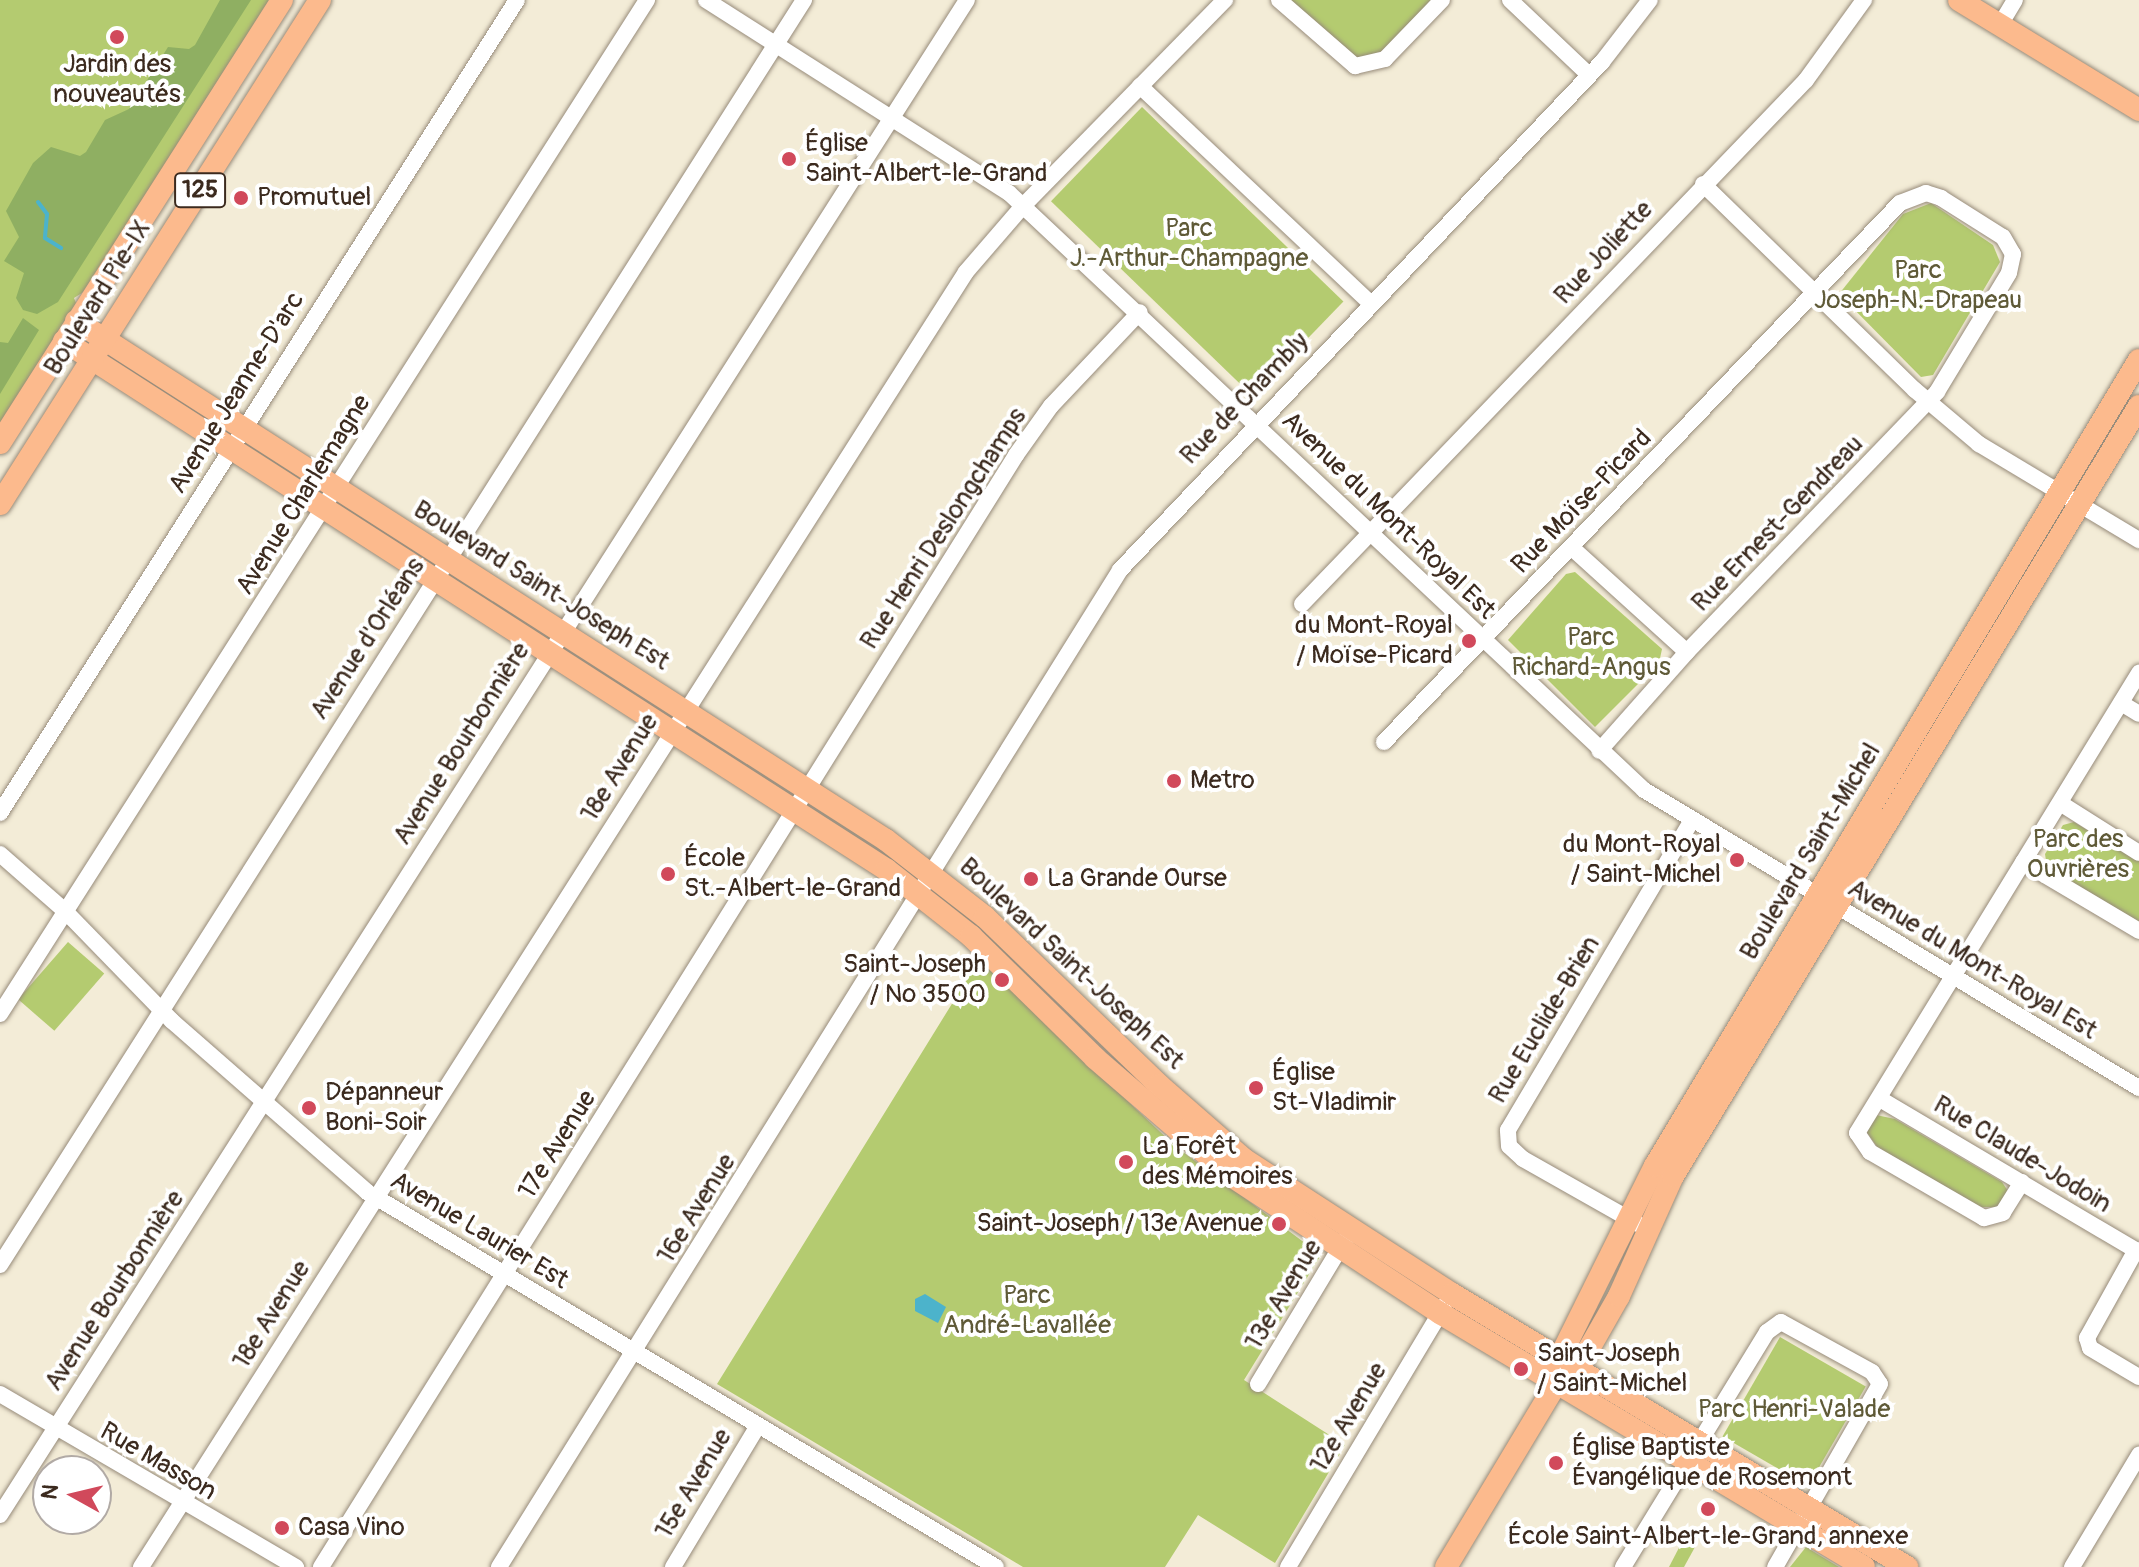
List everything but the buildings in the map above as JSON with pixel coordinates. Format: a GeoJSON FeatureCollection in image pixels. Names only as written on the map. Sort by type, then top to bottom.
{"type":"FeatureCollection","features":[{"type":"Feature","properties":{"kind":"main road","name":"Boulevard Pie-IX"},"geometry":{"type":"LineString","coordinates":[[0,443],[282,0]]}},
{"type":"Feature","properties":{"kind":"main road","name":"Boulevard Pie-IX"},"geometry":{"type":"LineString","coordinates":[[0,504],[320,0]]}},
{"type":"Feature","properties":{"kind":"main road"},"geometry":{"type":"LineString","coordinates":[[1959,0],[2139,110]]}},
{"type":"Feature","properties":{"kind":"main road","name":"Boulevard Saint-Joseph Est"},"geometry":{"type":"LineString","coordinates":[[76,321],[237,438],[679,719],[809,788],[933,875],[1245,1160],[1345,1239]]}},
{"type":"Feature","properties":{"kind":"main road","name":"Boulevard Saint-Joseph Est"},"geometry":{"type":"LineString","coordinates":[[64,341],[92,360],[237,438]]}},
{"type":"Feature","properties":{"kind":"main road","name":"Boulevard Saint-Michel"},"geometry":{"type":"LineString","coordinates":[[1639,1225],[1655,1166],[2139,360]]}},
{"type":"Feature","properties":{"kind":"main road","name":"Boulevard Saint-Michel"},"geometry":{"type":"LineString","coordinates":[[1446,1567],[1569,1363],[1639,1225],[1673,1176],[1837,908],[2139,406]]}},
{"type":"Feature","properties":{"kind":"main road","name":"Boulevard Saint-Joseph Est"},"geometry":{"type":"LineString","coordinates":[[679,719],[797,809],[921,895],[986,950],[1149,1106],[1233,1177],[1345,1239],[1446,1303],[1556,1384],[1864,1567]]}},
{"type":"Feature","properties":{"kind":"main road","name":"Boulevard Saint-Joseph Est"},"geometry":{"type":"LineString","coordinates":[[1446,1303],[1569,1363],[1907,1567]]}},
{"type":"Feature","properties":{"kind":"street","name":"Avenue Jeanne-D'arc"},"geometry":{"type":"LineString","coordinates":[[0,813],[517,0]]}},
{"type":"Feature","properties":{"kind":"street","name":"Avenue Charlemagne"},"geometry":{"type":"LineString","coordinates":[[0,1014],[647,0]]}},
{"type":"Feature","properties":{"kind":"street","name":"Avenue du Mont-Royal Est"},"geometry":{"type":"LineString","coordinates":[[706,0],[892,118],[1023,206],[1140,312],[1599,751],[1691,822],[2139,1088]]}},
{"type":"Feature","properties":{"kind":"street","name":"Avenue d'Orléans"},"geometry":{"type":"LineString","coordinates":[[0,1265],[804,0]]}},
{"type":"Feature","properties":{"kind":"street","name":"Avenue Bourbonnière"},"geometry":{"type":"LineString","coordinates":[[0,1515],[967,0]]}},
{"type":"Feature","properties":{"kind":"street","name":"18e Avenue"},"geometry":{"type":"LineString","coordinates":[[141,1567],[950,296],[1023,206],[1225,0]]}},
{"type":"Feature","properties":{"kind":"street"},"geometry":{"type":"LineString","coordinates":[[1279,0],[1355,66],[1385,59],[1442,0]]}},
{"type":"Feature","properties":{"kind":"street"},"geometry":{"type":"LineString","coordinates":[[1510,0],[1589,75]]}},
{"type":"Feature","properties":{"kind":"street","name":"Rue de Chambly"},"geometry":{"type":"LineString","coordinates":[[933,875],[1120,570],[1255,422],[1589,75],[1650,0]]}},
{"type":"Feature","properties":{"kind":"street","name":"Rue Joliette"},"geometry":{"type":"LineString","coordinates":[[1302,604],[1806,80],[1864,0]]}},
{"type":"Feature","properties":{"kind":"street"},"geometry":{"type":"LineString","coordinates":[[2000,25],[2015,0]]}},
{"type":"Feature","properties":{"kind":"street"},"geometry":{"type":"LineString","coordinates":[[1140,86],[1370,303]]}},
{"type":"Feature","properties":{"kind":"street"},"geometry":{"type":"LineString","coordinates":[[1703,184],[1814,294],[1929,402],[1979,444],[2139,540]]}},
{"type":"Feature","properties":{"kind":"street","name":"Rue Moïse-Picard"},"geometry":{"type":"LineString","coordinates":[[1384,742],[1814,294],[1910,197],[1926,193],[1941,198],[2003,237],[2013,254],[2009,273],[1929,402]]}},
{"type":"Feature","properties":{"kind":"street","name":"Rue Henri Deslongchamps"},"geometry":{"type":"LineString","coordinates":[[809,788],[1016,455],[1051,406],[1140,312]]}},
{"type":"Feature","properties":{"kind":"street","name":"Rue Ernest-Gendreau"},"geometry":{"type":"LineString","coordinates":[[1599,751],[1687,652],[1929,402]]}},
{"type":"Feature","properties":{"kind":"street"},"geometry":{"type":"LineString","coordinates":[[1571,547],[1687,652]]}},
{"type":"Feature","properties":{"kind":"street"},"geometry":{"type":"LineString","coordinates":[[2022,1182],[2003,1213],[1990,1219],[1978,1215],[1861,1146],[1859,1126],[1880,1099],[2139,673]]}},
{"type":"Feature","properties":{"kind":"street"},"geometry":{"type":"LineString","coordinates":[[2121,703],[2139,714]]}},
{"type":"Feature","properties":{"kind":"street","name":"17e Avenue"},"geometry":{"type":"LineString","coordinates":[[321,1567],[809,788]]}},
{"type":"Feature","properties":{"kind":"street"},"geometry":{"type":"LineString","coordinates":[[2060,803],[2139,853]]}},
{"type":"Feature","properties":{"kind":"street","name":"Rue Euclide-Brien"},"geometry":{"type":"LineString","coordinates":[[1639,1225],[1523,1159],[1509,1146],[1508,1130],[1691,822]]}},
{"type":"Feature","properties":{"kind":"street","name":"Avenue Laurier Est"},"geometry":{"type":"LineString","coordinates":[[0,854],[65,911],[161,1011],[375,1197],[990,1566]]}},
{"type":"Feature","properties":{"kind":"street"},"geometry":{"type":"LineString","coordinates":[[2023,862],[2139,931]]}},
{"type":"Feature","properties":{"kind":"street","name":"16e Avenue"},"geometry":{"type":"LineString","coordinates":[[499,1567],[933,875]]}},
{"type":"Feature","properties":{"kind":"street","name":"Rue Claude-Jodoin"},"geometry":{"type":"LineString","coordinates":[[1880,1099],[2137,1251]]}},
{"type":"Feature","properties":{"kind":"street","name":"13e Avenue"},"geometry":{"type":"LineString","coordinates":[[1258,1384],[1345,1239]]}},
{"type":"Feature","properties":{"kind":"street"},"geometry":{"type":"LineString","coordinates":[[2137,1251],[2090,1329],[2089,1344],[2139,1377]]}},
{"type":"Feature","properties":{"kind":"street","name":"12e Avenue"},"geometry":{"type":"LineString","coordinates":[[1288,1567],[1446,1303]]}},
{"type":"Feature","properties":{"kind":"street"},"geometry":{"type":"LineString","coordinates":[[1623,1567],[1777,1323],[1791,1325],[1872,1372],[1880,1384],[1878,1395],[1775,1567]]}},
{"type":"Feature","properties":{"kind":"street","name":"Rue Masson"},"geometry":{"type":"LineString","coordinates":[[0,1394],[181,1504],[296,1567]]}},
{"type":"Feature","properties":{"kind":"street","name":"15e Avenue"},"geometry":{"type":"LineString","coordinates":[[673,1567],[757,1427]]}},
{"type":"Feature","properties":{"kind":"street"},"geometry":{"type":"LineString","coordinates":[[2072,1567],[2139,1455]]}},
{"type":"Feature","properties":{"kind":"green space"},"geometry":{"type":"Polygon","coordinates":[[[0,0],[269,0],[85,291],[74,298],[76,303],[0,424],[0,0]]]}},
{"type":"Feature","properties":{"kind":"green space"},"geometry":{"type":"Polygon","coordinates":[[[220,0],[251,0],[58,302],[37,314],[23,310],[16,298],[24,273],[4,261],[19,237],[6,211],[33,163],[51,147],[80,156],[86,152],[105,120],[129,109],[168,47],[189,49],[195,45],[220,0]]]}},
{"type":"Feature","properties":{"kind":"green space"},"geometry":{"type":"Polygon","coordinates":[[[1279,0],[1442,0],[1385,59],[1355,66],[1279,0]]]}},
{"type":"Feature","properties":{"kind":"green space","name":"Parc J.-Arthur-Champagne"},"geometry":{"type":"Polygon","coordinates":[[[1142,107],[1343,302],[1252,396],[1051,201],[1142,107]]]}},
{"type":"Feature","properties":{"kind":"green space","name":"Parc Joseph-N.-Drapeau"},"geometry":{"type":"Polygon","coordinates":[[[1931,203],[1993,245],[2000,262],[1933,375],[1921,377],[1839,294],[1903,214],[1931,203]]]}},
{"type":"Feature","properties":{"kind":"green space"},"geometry":{"type":"Polygon","coordinates":[[[23,318],[39,330],[0,394],[0,342],[8,343],[23,318]]]}},
{"type":"Feature","properties":{"kind":"green space","name":"Parc Richard-Angus"},"geometry":{"type":"Polygon","coordinates":[[[1575,572],[1662,649],[1659,663],[1595,727],[1508,640],[1566,574],[1575,572]]]}},
{"type":"Feature","properties":{"kind":"green space","name":"Parc des Ouvrières"},"geometry":{"type":"Polygon","coordinates":[[[2074,822],[2139,861],[2139,922],[2047,867],[2045,854],[2063,825],[2074,822]]]}},
{"type":"Feature","properties":{"kind":"green space"},"geometry":{"type":"Polygon","coordinates":[[[68,942],[104,973],[54,1031],[18,999],[68,942]]]}},
{"type":"Feature","properties":{"kind":"green space","name":"Parc André-Lavallée"},"geometry":{"type":"Polygon","coordinates":[[[979,960],[1175,1146],[1321,1255],[1244,1380],[1345,1445],[1275,1563],[1198,1515],[1165,1567],[1023,1567],[717,1384],[979,960]]]}},
{"type":"Feature","properties":{"kind":"green space"},"geometry":{"type":"Polygon","coordinates":[[[1876,1115],[1895,1119],[2002,1182],[2008,1191],[1998,1207],[1980,1207],[1880,1151],[1866,1131],[1876,1115]]]}},
{"type":"Feature","properties":{"kind":"green space","name":"Parc Henri-Valade"},"geometry":{"type":"Polygon","coordinates":[[[1780,1337],[1866,1386],[1808,1486],[1722,1437],[1780,1337]]]}},
{"type":"Feature","properties":{"kind":"green space"},"geometry":{"type":"Polygon","coordinates":[[[1683,1540],[1695,1547],[1684,1567],[1669,1567],[1683,1540]]]}},
{"type":"Feature","properties":{"kind":"green space"},"geometry":{"type":"Polygon","coordinates":[[[1806,1547],[1839,1567],[1790,1567],[1806,1547]]]}},
{"type":"Feature","properties":{"kind":"water"},"geometry":{"type":"Polygon","coordinates":[[[925,1294],[946,1307],[938,1323],[915,1311],[915,1299],[925,1294]]]}},
{"type":"Feature","properties":{"kind":"waterway"},"geometry":{"type":"LineString","coordinates":[[38,202],[47,214],[45,238],[61,248]]}},
{"type":"Feature","properties":{"kind":"place","name":"Jardin des nouveautés"},"geometry":{"type":"Point","coordinates":[117,37]}},
{"type":"Feature","properties":{"kind":"place","name":"Église Saint-Albert-le-Grand"},"geometry":{"type":"Point","coordinates":[789,159]}},
{"type":"Feature","properties":{"kind":"place","name":"Promutuel"},"geometry":{"type":"Point","coordinates":[241,198]}},
{"type":"Feature","properties":{"kind":"place","name":"du Mont-Royal / Moïse-Picard"},"geometry":{"type":"Point","coordinates":[1469,641]}},
{"type":"Feature","properties":{"kind":"place","name":"Metro"},"geometry":{"type":"Point","coordinates":[1174,781]}},
{"type":"Feature","properties":{"kind":"place","name":"du Mont-Royal / Saint-Michel"},"geometry":{"type":"Point","coordinates":[1737,860]}},
{"type":"Feature","properties":{"kind":"place","name":"École St.-Albert-le-Grand"},"geometry":{"type":"Point","coordinates":[668,874]}},
{"type":"Feature","properties":{"kind":"place","name":"La Grande Ourse"},"geometry":{"type":"Point","coordinates":[1031,879]}},
{"type":"Feature","properties":{"kind":"place","name":"Saint-Joseph / No 3500"},"geometry":{"type":"Point","coordinates":[1002,980]}},
{"type":"Feature","properties":{"kind":"place","name":"Église St-Vladimir"},"geometry":{"type":"Point","coordinates":[1256,1088]}},
{"type":"Feature","properties":{"kind":"place","name":"Dépanneur Boni-Soir"},"geometry":{"type":"Point","coordinates":[309,1108]}},
{"type":"Feature","properties":{"kind":"place","name":"La Forêt des Mémoires"},"geometry":{"type":"Point","coordinates":[1126,1162]}},
{"type":"Feature","properties":{"kind":"place","name":"Saint-Joseph / 13e Avenue"},"geometry":{"type":"Point","coordinates":[1279,1224]}},
{"type":"Feature","properties":{"kind":"place","name":"Saint-Joseph / Saint-Michel"},"geometry":{"type":"Point","coordinates":[1521,1369]}},
{"type":"Feature","properties":{"kind":"place","name":"Église Baptiste Évangélique de Rosemont"},"geometry":{"type":"Point","coordinates":[1556,1463]}},
{"type":"Feature","properties":{"kind":"place","name":"École Saint-Albert-le-Grand, annexe"},"geometry":{"type":"Point","coordinates":[1708,1509]}},
{"type":"Feature","properties":{"kind":"place","name":"Casa Vino"},"geometry":{"type":"Point","coordinates":[282,1528]}}]}
